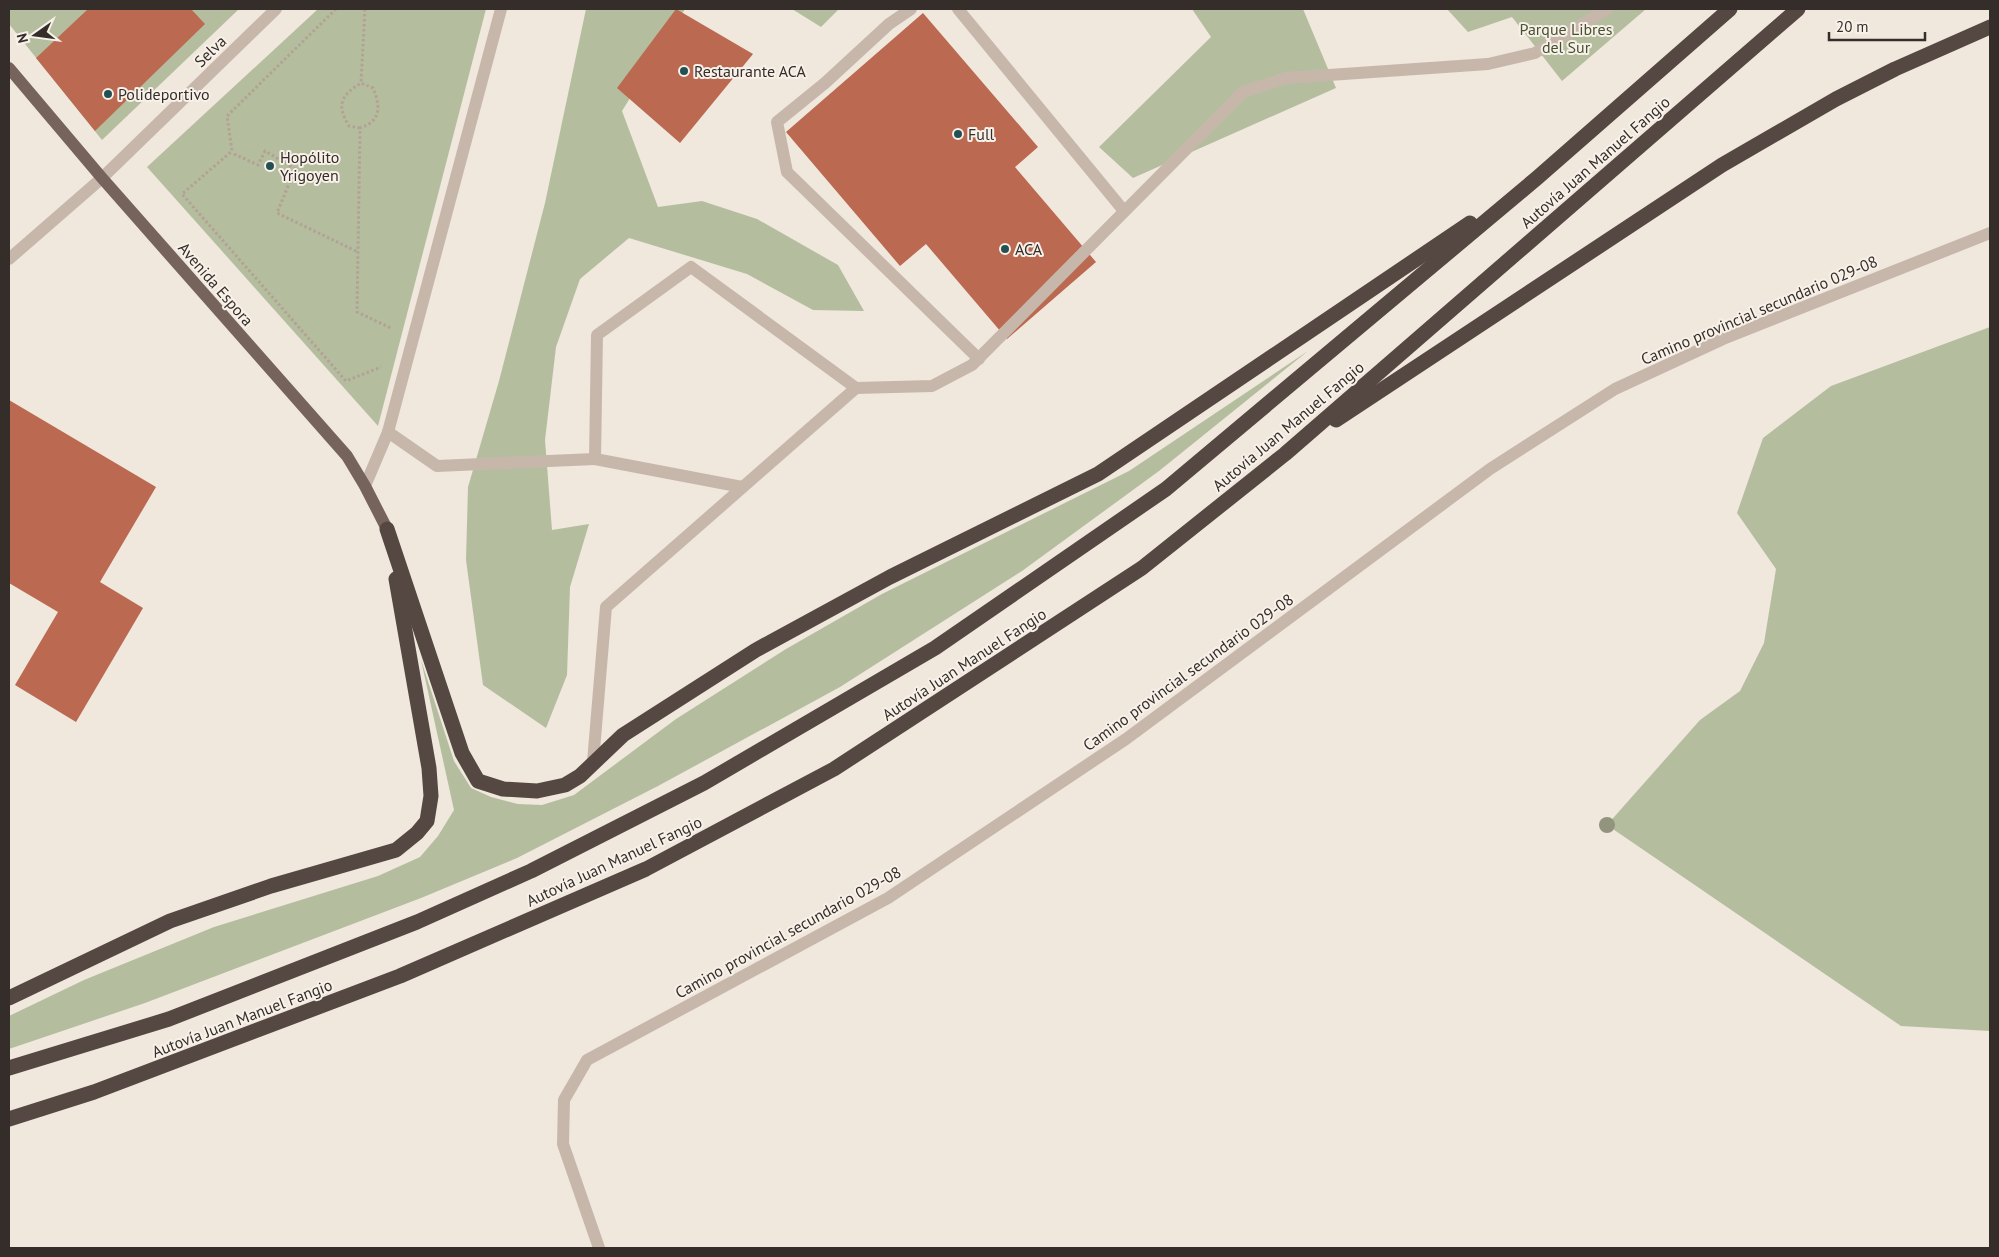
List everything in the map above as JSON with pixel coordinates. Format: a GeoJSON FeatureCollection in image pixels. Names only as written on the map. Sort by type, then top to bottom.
{"type":"FeatureCollection","features":[{"type":"Feature","properties":{"kind":"highway","name":"Autovía Juan Manuel Fangio"},"geometry":{"type":"LineString","coordinates":[[9,1068],[169,1019],[417,922],[531,872],[704,783],[935,648],[1166,489],[1537,178],[1730,9]]}},
{"type":"Feature","properties":{"kind":"highway","name":"Autovía Juan Manuel Fangio"},"geometry":{"type":"LineString","coordinates":[[9,1119],[94,1092],[302,1015],[400,976],[646,869],[834,769],[1142,568],[1285,454],[1798,9]]}},
{"type":"Feature","properties":{"kind":"highway"},"geometry":{"type":"LineString","coordinates":[[1285,454],[1722,165],[1844,95],[1903,65],[1990,27]]}},
{"type":"Feature","properties":{"kind":"highway"},"geometry":{"type":"LineString","coordinates":[[387,529],[462,753],[478,781],[503,789],[537,791],[564,785],[580,776],[623,735],[756,650],[890,577],[1098,474],[1537,178]]}},
{"type":"Feature","properties":{"kind":"highway"},"geometry":{"type":"LineString","coordinates":[[9,998],[170,921],[271,886],[396,850],[417,833],[427,821],[431,796],[429,768],[387,529]]}},
{"type":"Feature","properties":{"kind":"main road","name":"Avenida Espora"},"geometry":{"type":"LineString","coordinates":[[9,68],[102,178],[347,456],[366,486],[387,529]]}},
{"type":"Feature","properties":{"kind":"street","name":"Selva"},"geometry":{"type":"LineString","coordinates":[[9,259],[102,178],[276,9]]}},
{"type":"Feature","properties":{"kind":"street"},"geometry":{"type":"LineString","coordinates":[[366,486],[388,432],[501,9]]}},
{"type":"Feature","properties":{"kind":"street"},"geometry":{"type":"LineString","coordinates":[[910,9],[889,24],[826,83],[777,122],[787,172],[979,359]]}},
{"type":"Feature","properties":{"kind":"street"},"geometry":{"type":"LineString","coordinates":[[958,9],[1124,212]]}},
{"type":"Feature","properties":{"kind":"street"},"geometry":{"type":"LineString","coordinates":[[595,459],[597,336],[691,267],[856,388],[932,386],[972,365],[979,359],[1243,92],[1286,78],[1488,64],[1535,53],[1607,9]]}},
{"type":"Feature","properties":{"kind":"street","name":"Camino provincial secundario 029-08"},"geometry":{"type":"LineString","coordinates":[[599,1248],[563,1144],[564,1100],[587,1060],[888,898],[1126,739],[1490,469],[1615,389],[1723,339],[1990,233]]}},
{"type":"Feature","properties":{"kind":"street"},"geometry":{"type":"LineString","coordinates":[[594,762],[606,606],[856,388]]}},
{"type":"Feature","properties":{"kind":"street"},"geometry":{"type":"LineString","coordinates":[[388,432],[437,466],[595,459],[742,488]]}},
{"type":"Feature","properties":{"kind":"path"},"geometry":{"type":"LineString","coordinates":[[336,9],[227,116],[232,151],[182,194],[346,380]]}},
{"type":"Feature","properties":{"kind":"path"},"geometry":{"type":"LineString","coordinates":[[361,83],[365,9]]}},
{"type":"Feature","properties":{"kind":"path"},"geometry":{"type":"LineString","coordinates":[[361,83],[373,88],[378,101],[377,116],[370,124],[360,128],[349,126],[342,114],[343,97],[348,91],[361,83]]}},
{"type":"Feature","properties":{"kind":"path"},"geometry":{"type":"LineString","coordinates":[[360,128],[357,312],[397,330]]}},
{"type":"Feature","properties":{"kind":"path"},"geometry":{"type":"LineString","coordinates":[[234,154],[258,165],[265,151],[295,169],[277,213],[358,252]]}},
{"type":"Feature","properties":{"kind":"green space","name":"Polideportivo"},"geometry":{"type":"Polygon","coordinates":[[[9,9],[239,9],[102,140],[9,24],[9,9]]]}},
{"type":"Feature","properties":{"kind":"green space"},"geometry":{"type":"Polygon","coordinates":[[[318,9],[486,9],[378,426],[147,167],[318,9]]]}},
{"type":"Feature","properties":{"kind":"green space"},"geometry":{"type":"Polygon","coordinates":[[[586,9],[685,9],[622,111],[658,207],[702,201],[757,219],[838,265],[864,311],[813,310],[747,274],[629,238],[580,279],[556,347],[545,440],[552,530],[589,524],[570,587],[567,675],[546,728],[483,685],[466,560],[468,487],[499,381],[545,203],[586,9]]]}},
{"type":"Feature","properties":{"kind":"green space"},"geometry":{"type":"Polygon","coordinates":[[[792,9],[839,9],[821,27],[792,9]]]}},
{"type":"Feature","properties":{"kind":"green space"},"geometry":{"type":"Polygon","coordinates":[[[1192,9],[1303,9],[1336,88],[1133,178],[1099,147],[1211,37],[1192,9]]]}},
{"type":"Feature","properties":{"kind":"green space","name":"Parque Libres del Sur"},"geometry":{"type":"Polygon","coordinates":[[[1447,9],[1646,9],[1562,81],[1512,17],[1468,32],[1447,9]]]}},
{"type":"Feature","properties":{"kind":"green space"},"geometry":{"type":"Polygon","coordinates":[[[1990,327],[1990,1031],[1901,1026],[1607,825],[1700,720],[1740,691],[1764,643],[1776,569],[1737,513],[1763,438],[1831,386],[1990,327]]]}},
{"type":"Feature","properties":{"kind":"green space"},"geometry":{"type":"Polygon","coordinates":[[[1308,351],[1159,471],[1022,571],[840,687],[658,786],[517,858],[421,898],[145,1003],[9,1049],[9,1016],[84,980],[214,927],[378,876],[420,857],[438,836],[454,810],[421,660],[454,761],[471,788],[491,797],[518,804],[542,805],[574,795],[676,719],[786,649],[882,594],[1129,471],[1308,351]]]}},
{"type":"Feature","properties":{"kind":"building","name":"Polideportivo"},"geometry":{"type":"Polygon","coordinates":[[[88,9],[191,9],[205,24],[95,131],[36,58],[88,9]]]}},
{"type":"Feature","properties":{"kind":"building","name":"Restaurante ACA"},"geometry":{"type":"Polygon","coordinates":[[[676,9],[753,54],[680,143],[617,88],[676,9]]]}},
{"type":"Feature","properties":{"kind":"building"},"geometry":{"type":"Polygon","coordinates":[[[923,13],[1038,147],[1015,167],[1096,262],[1007,339],[926,244],[900,266],[786,132],[923,13]]]}},
{"type":"Feature","properties":{"kind":"building"},"geometry":{"type":"Polygon","coordinates":[[[9,400],[156,487],[100,582],[143,608],[76,722],[15,685],[58,612],[9,583],[9,400]]]}},
{"type":"Feature","properties":{"kind":"place","name":"Restaurante ACA"},"geometry":{"type":"Point","coordinates":[684,71]}},
{"type":"Feature","properties":{"kind":"place","name":"Polideportivo"},"geometry":{"type":"Point","coordinates":[108,94]}},
{"type":"Feature","properties":{"kind":"place","name":"Full"},"geometry":{"type":"Point","coordinates":[958,134]}},
{"type":"Feature","properties":{"kind":"place","name":"Hopólito Yrigoyen"},"geometry":{"type":"Point","coordinates":[270,166]}},
{"type":"Feature","properties":{"kind":"place","name":"ACA"},"geometry":{"type":"Point","coordinates":[1005,249]}}]}
